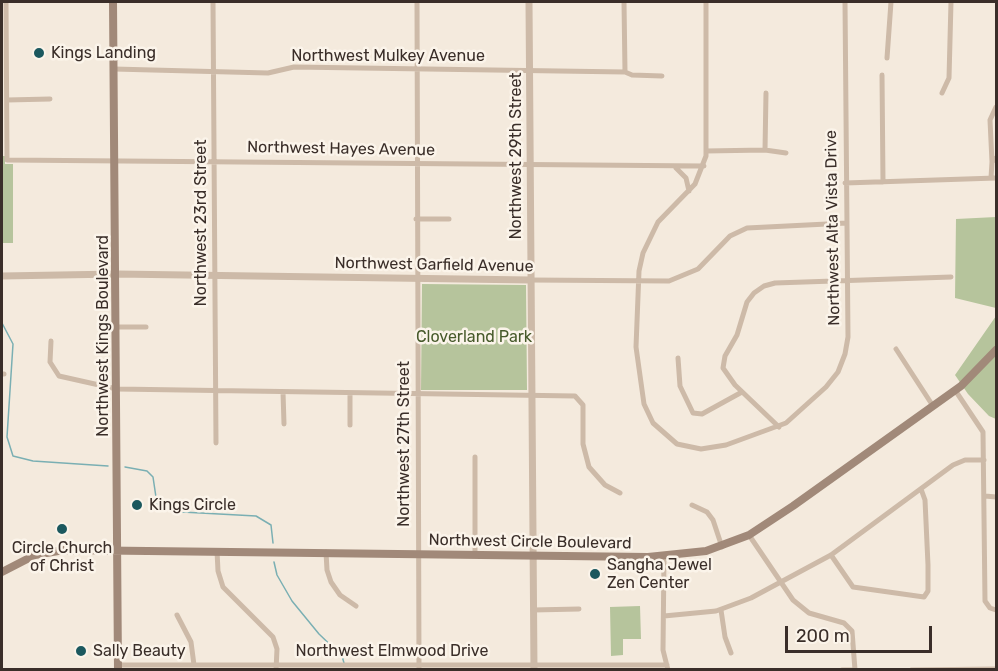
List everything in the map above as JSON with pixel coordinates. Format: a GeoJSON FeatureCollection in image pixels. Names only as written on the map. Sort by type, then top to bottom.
{"type":"FeatureCollection","features":[{"type":"Feature","properties":{"kind":"main road","name":"Northwest Kings Boulevard"},"geometry":{"type":"LineString","coordinates":[[113,2],[117,274],[118,667]]}},
{"type":"Feature","properties":{"kind":"main road","name":"Northwest Circle Boulevard"},"geometry":{"type":"LineString","coordinates":[[2,572],[44,552],[117,549],[532,556],[664,557],[693,554],[722,547],[749,535],[955,390],[996,350]]}},
{"type":"Feature","properties":{"kind":"street"},"geometry":{"type":"LineString","coordinates":[[6,2],[7,100],[50,99]]}},
{"type":"Feature","properties":{"kind":"street","name":"Northwest 23rd Street"},"geometry":{"type":"LineString","coordinates":[[213,2],[216,443]]}},
{"type":"Feature","properties":{"kind":"street","name":"Northwest 27th Street"},"geometry":{"type":"LineString","coordinates":[[417,2],[416,279],[419,667]]}},
{"type":"Feature","properties":{"kind":"street","name":"Northwest 29th Street"},"geometry":{"type":"LineString","coordinates":[[529,2],[534,667]]}},
{"type":"Feature","properties":{"kind":"street"},"geometry":{"type":"LineString","coordinates":[[624,2],[625,72]]}},
{"type":"Feature","properties":{"kind":"street"},"geometry":{"type":"LineString","coordinates":[[704,166],[706,151],[706,2]]}},
{"type":"Feature","properties":{"kind":"street","name":"Northwest Alta Vista Drive"},"geometry":{"type":"LineString","coordinates":[[704,166],[689,191],[663,216],[652,233],[641,260],[637,362],[646,411],[658,429],[682,446],[701,449],[726,445],[779,427],[815,399],[834,378],[841,365],[848,336],[845,2]]}},
{"type":"Feature","properties":{"kind":"street"},"geometry":{"type":"LineString","coordinates":[[886,58],[890,40],[891,2]]}},
{"type":"Feature","properties":{"kind":"street"},"geometry":{"type":"LineString","coordinates":[[942,93],[950,68],[951,2]]}},
{"type":"Feature","properties":{"kind":"street","name":"Northwest Mulkey Avenue"},"geometry":{"type":"LineString","coordinates":[[114,69],[268,73],[294,67],[529,70],[625,72],[632,75],[662,76]]}},
{"type":"Feature","properties":{"kind":"street"},"geometry":{"type":"LineString","coordinates":[[882,75],[883,182]]}},
{"type":"Feature","properties":{"kind":"street"},"geometry":{"type":"LineString","coordinates":[[765,150],[766,93]]}},
{"type":"Feature","properties":{"kind":"street","name":"Northwest Hayes Avenue"},"geometry":{"type":"LineString","coordinates":[[7,100],[7,160],[114,159],[704,166]]}},
{"type":"Feature","properties":{"kind":"street"},"geometry":{"type":"LineString","coordinates":[[845,183],[994,178],[990,120],[996,107]]}},
{"type":"Feature","properties":{"kind":"street"},"geometry":{"type":"LineString","coordinates":[[706,151],[765,150],[786,153]]}},
{"type":"Feature","properties":{"kind":"street"},"geometry":{"type":"LineString","coordinates":[[675,167],[687,178],[689,191]]}},
{"type":"Feature","properties":{"kind":"street"},"geometry":{"type":"LineString","coordinates":[[416,219],[449,219]]}},
{"type":"Feature","properties":{"kind":"street","name":"Northwest Garfield Avenue"},"geometry":{"type":"LineString","coordinates":[[2,276],[117,274],[669,280],[692,273],[705,264],[730,237],[747,228],[847,224]]}},
{"type":"Feature","properties":{"kind":"street"},"geometry":{"type":"LineString","coordinates":[[779,427],[727,377],[722,364],[737,335],[747,302],[754,293],[771,283],[951,277]]}},
{"type":"Feature","properties":{"kind":"street"},"geometry":{"type":"LineString","coordinates":[[117,327],[146,327]]}},
{"type":"Feature","properties":{"kind":"street"},"geometry":{"type":"LineString","coordinates":[[51,341],[50,362],[59,376],[117,389],[531,395],[579,398],[583,405],[583,444],[589,467],[605,485],[620,493]]}},
{"type":"Feature","properties":{"kind":"street"},"geometry":{"type":"LineString","coordinates":[[896,349],[933,406]]}},
{"type":"Feature","properties":{"kind":"street"},"geometry":{"type":"LineString","coordinates":[[678,358],[680,386],[693,413],[702,414],[742,392]]}},
{"type":"Feature","properties":{"kind":"street"},"geometry":{"type":"LineString","coordinates":[[955,390],[982,429],[985,496],[985,601],[990,608],[996,610]]}},
{"type":"Feature","properties":{"kind":"street"},"geometry":{"type":"LineString","coordinates":[[283,392],[284,424]]}},
{"type":"Feature","properties":{"kind":"street"},"geometry":{"type":"LineString","coordinates":[[350,393],[350,425]]}},
{"type":"Feature","properties":{"kind":"street"},"geometry":{"type":"LineString","coordinates":[[474,457],[475,555]]}},
{"type":"Feature","properties":{"kind":"street"},"geometry":{"type":"LineString","coordinates":[[664,616],[687,616],[721,610],[780,583],[831,555],[960,461],[984,460]]}},
{"type":"Feature","properties":{"kind":"street"},"geometry":{"type":"LineString","coordinates":[[831,555],[853,587],[924,597],[928,591],[928,574],[925,500],[921,489]]}},
{"type":"Feature","properties":{"kind":"street"},"geometry":{"type":"LineString","coordinates":[[985,496],[996,497]]}},
{"type":"Feature","properties":{"kind":"street"},"geometry":{"type":"LineString","coordinates":[[692,505],[707,512],[713,520],[722,547]]}},
{"type":"Feature","properties":{"kind":"street"},"geometry":{"type":"LineString","coordinates":[[749,535],[793,600],[809,612],[848,626],[855,640],[855,669],[843,669]]}},
{"type":"Feature","properties":{"kind":"street"},"geometry":{"type":"LineString","coordinates":[[217,551],[218,571],[223,587],[269,632],[277,649],[276,667]]}},
{"type":"Feature","properties":{"kind":"street"},"geometry":{"type":"LineString","coordinates":[[326,552],[327,570],[331,582],[340,595],[356,606]]}},
{"type":"Feature","properties":{"kind":"street"},"geometry":{"type":"LineString","coordinates":[[664,557],[663,650],[667,667]]}},
{"type":"Feature","properties":{"kind":"street"},"geometry":{"type":"LineString","coordinates":[[533,610],[579,609]]}},
{"type":"Feature","properties":{"kind":"street"},"geometry":{"type":"LineString","coordinates":[[721,610],[725,637],[731,653]]}},
{"type":"Feature","properties":{"kind":"street"},"geometry":{"type":"LineString","coordinates":[[177,615],[191,642],[194,665]]}},
{"type":"Feature","properties":{"kind":"street","name":"Northwest Elmwood Drive"},"geometry":{"type":"LineString","coordinates":[[118,667],[194,665],[667,667]]}},
{"type":"Feature","properties":{"kind":"street"},"geometry":{"type":"LineString","coordinates":[[911,669],[996,669]]}},
{"type":"Feature","properties":{"kind":"green space"},"geometry":{"type":"Polygon","coordinates":[[[2,156],[5,156],[5,164],[13,164],[13,243],[2,243],[2,156]]]}},
{"type":"Feature","properties":{"kind":"green space"},"geometry":{"type":"Polygon","coordinates":[[[996,217],[996,308],[955,298],[956,219],[996,217]]]}},
{"type":"Feature","properties":{"kind":"green space","name":"Cloverland Park"},"geometry":{"type":"Polygon","coordinates":[[[422,284],[526,285],[527,390],[421,390],[422,284]]]}},
{"type":"Feature","properties":{"kind":"green space"},"geometry":{"type":"Polygon","coordinates":[[[996,316],[996,419],[989,416],[968,394],[955,375],[996,316]]]}},
{"type":"Feature","properties":{"kind":"green space"},"geometry":{"type":"Polygon","coordinates":[[[640,606],[641,639],[623,639],[623,655],[611,656],[610,607],[640,606]]]}},
{"type":"Feature","properties":{"kind":"waterway"},"geometry":{"type":"LineString","coordinates":[[2,323],[13,344],[7,437],[13,456],[33,461],[108,466]]}},
{"type":"Feature","properties":{"kind":"waterway"},"geometry":{"type":"LineString","coordinates":[[125,467],[147,471],[153,477],[157,504],[182,512],[256,516],[271,525],[273,543]]}},
{"type":"Feature","properties":{"kind":"waterway"},"geometry":{"type":"LineString","coordinates":[[274,562],[277,575],[292,601],[319,634],[342,656],[344,663]]}},
{"type":"Feature","properties":{"kind":"place","name":"Kings Landing"},"geometry":{"type":"Point","coordinates":[39,53]}},
{"type":"Feature","properties":{"kind":"place","name":"Kings Circle"},"geometry":{"type":"Point","coordinates":[137,505]}},
{"type":"Feature","properties":{"kind":"place","name":"Circle Church of Christ"},"geometry":{"type":"Point","coordinates":[62,529]}},
{"type":"Feature","properties":{"kind":"place","name":"Sangha Jewel Zen Center"},"geometry":{"type":"Point","coordinates":[595,574]}},
{"type":"Feature","properties":{"kind":"place","name":"Sally Beauty"},"geometry":{"type":"Point","coordinates":[81,651]}}]}
